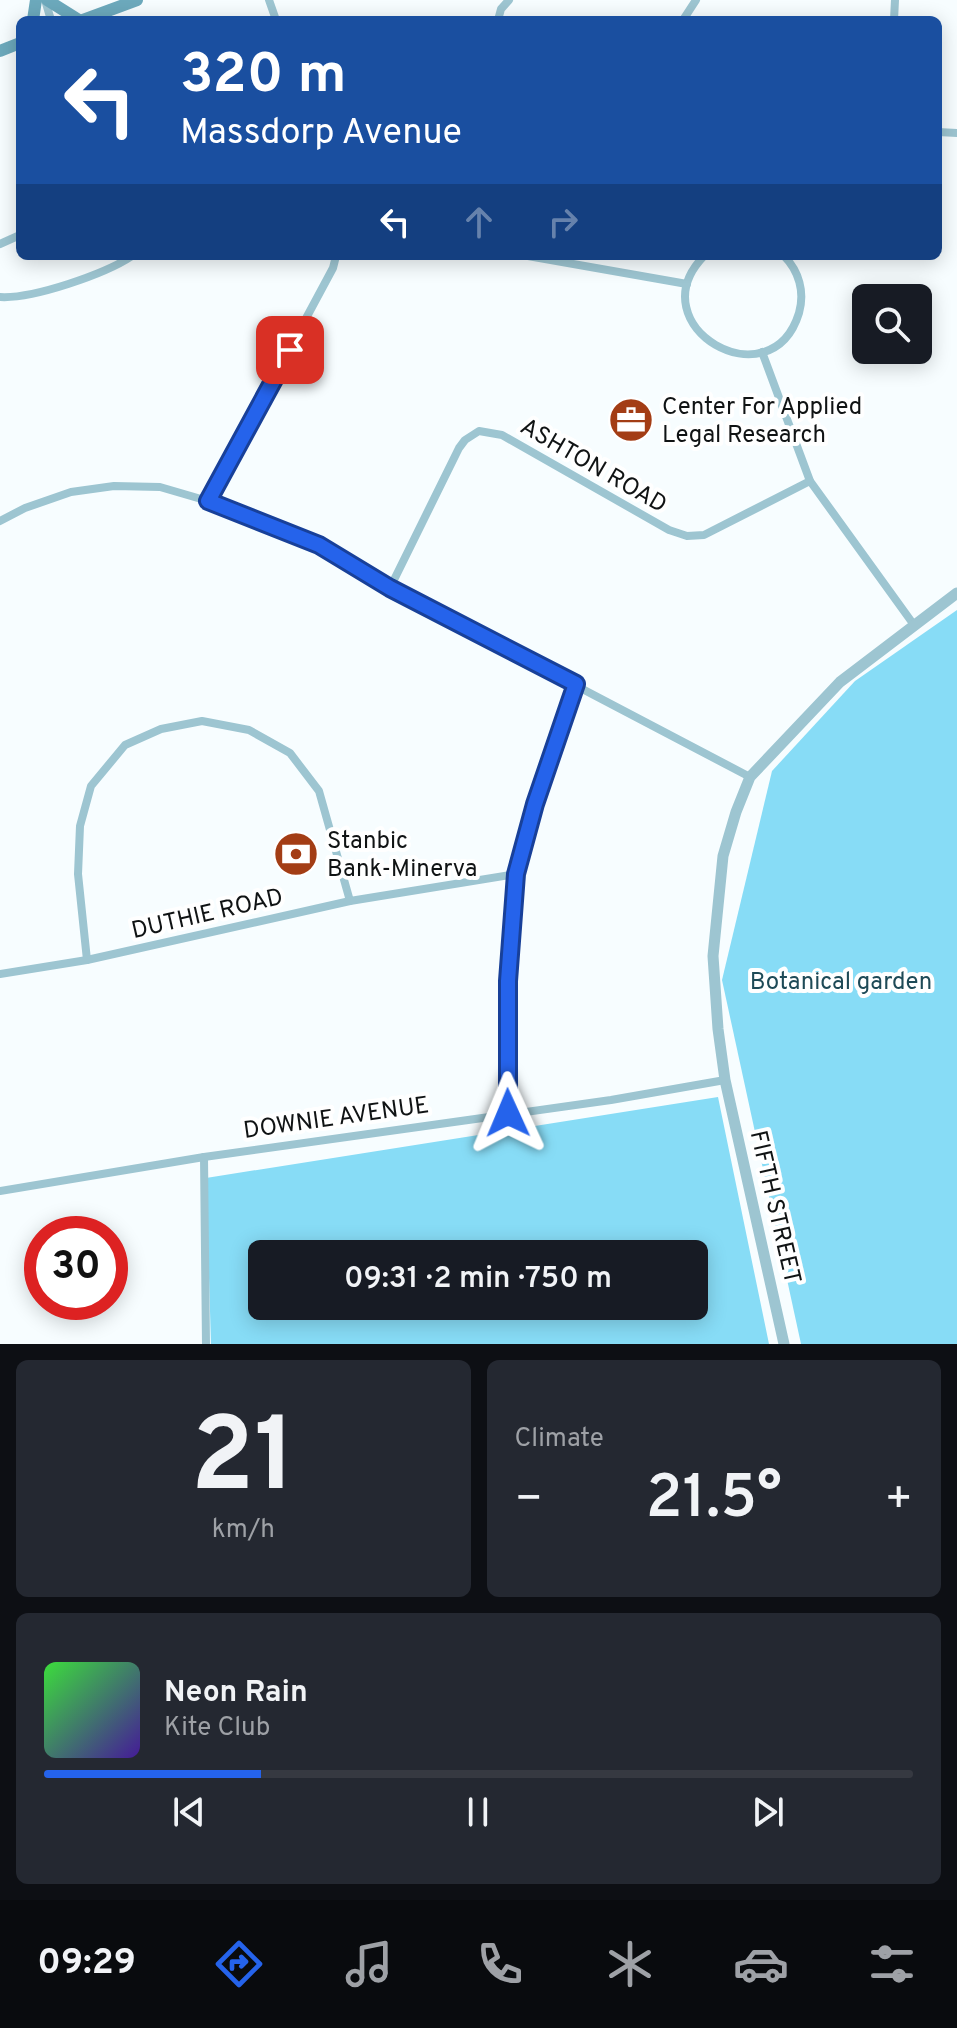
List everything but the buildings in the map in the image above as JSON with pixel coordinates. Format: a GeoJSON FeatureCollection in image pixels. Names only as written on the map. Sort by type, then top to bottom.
{"type":"FeatureCollection","features":[{"type":"Feature","properties":{"kind":"main road"},"geometry":{"type":"LineString","coordinates":[[46,0],[74,16]]}},
{"type":"Feature","properties":{"kind":"main road"},"geometry":{"type":"LineString","coordinates":[[92,16],[137,0]]}},
{"type":"Feature","properties":{"kind":"street"},"geometry":{"type":"LineString","coordinates":[[0,297],[26,296],[126,260]]}},
{"type":"Feature","properties":{"kind":"street"},"geometry":{"type":"LineString","coordinates":[[208,501],[335,260]]}},
{"type":"Feature","properties":{"kind":"street"},"geometry":{"type":"LineString","coordinates":[[551,260],[687,284]]}},
{"type":"Feature","properties":{"kind":"street"},"geometry":{"type":"LineString","coordinates":[[701,260],[687,284],[686,300],[695,328],[705,340],[732,354],[747,355],[776,345],[796,321],[801,306],[801,291],[798,276],[787,260]]}},
{"type":"Feature","properties":{"kind":"street"},"geometry":{"type":"LineString","coordinates":[[762,352],[810,481],[914,625]]}},
{"type":"Feature","properties":{"kind":"street","name":"ASHTON ROAD"},"geometry":{"type":"LineString","coordinates":[[390,588],[459,448],[479,431],[502,435],[669,530],[687,536],[715,531],[810,481]]}},
{"type":"Feature","properties":{"kind":"street"},"geometry":{"type":"LineString","coordinates":[[0,521],[25,508],[71,492],[114,486],[160,487],[208,501],[319,545],[390,588],[750,777],[823,697],[957,593]]}},
{"type":"Feature","properties":{"kind":"street"},"geometry":{"type":"LineString","coordinates":[[508,1113],[508,981],[516,874],[535,804],[576,684]]}},
{"type":"Feature","properties":{"kind":"street"},"geometry":{"type":"LineString","coordinates":[[87,960],[78,874],[80,826],[91,786],[125,745],[161,729],[202,721],[214,723],[249,730],[290,753],[319,791],[350,901]]}},
{"type":"Feature","properties":{"kind":"street","name":"FIFTH STREET"},"geometry":{"type":"LineString","coordinates":[[750,777],[723,856],[713,956],[715,1004],[725,1080],[784,1344]]}},
{"type":"Feature","properties":{"kind":"street","name":"DUTHIE ROAD"},"geometry":{"type":"LineString","coordinates":[[0,974],[87,960],[350,901],[516,874]]}},
{"type":"Feature","properties":{"kind":"street","name":"DOWNIE AVENUE"},"geometry":{"type":"LineString","coordinates":[[0,1191],[204,1157],[611,1100],[725,1080]]}},
{"type":"Feature","properties":{"kind":"street"},"geometry":{"type":"LineString","coordinates":[[204,1157],[206,1344]]}},
{"type":"Feature","properties":{"kind":"green space","name":"Botanical garden"},"geometry":{"type":"Polygon","coordinates":[[[957,610],[957,1344],[801,1344],[722,980],[772,771],[855,681],[957,610]]]}},
{"type":"Feature","properties":{"kind":"green space"},"geometry":{"type":"Polygon","coordinates":[[[718,1097],[769,1344],[211,1344],[206,1178],[718,1097]]]}},
{"type":"Feature","properties":{"kind":"place","name":"Center For Applied Legal Research"},"geometry":{"type":"Point","coordinates":[631,420]}},
{"type":"Feature","properties":{"kind":"place","name":"Stanbic Bank-Minerva"},"geometry":{"type":"Point","coordinates":[296,854]}},
{"type":"Feature","properties":{"kind":"route"},"geometry":{"type":"LineString","coordinates":[[290,350],[208,501],[319,545],[390,588],[576,684],[535,804],[516,874],[508,981],[508,1113]]}}]}
